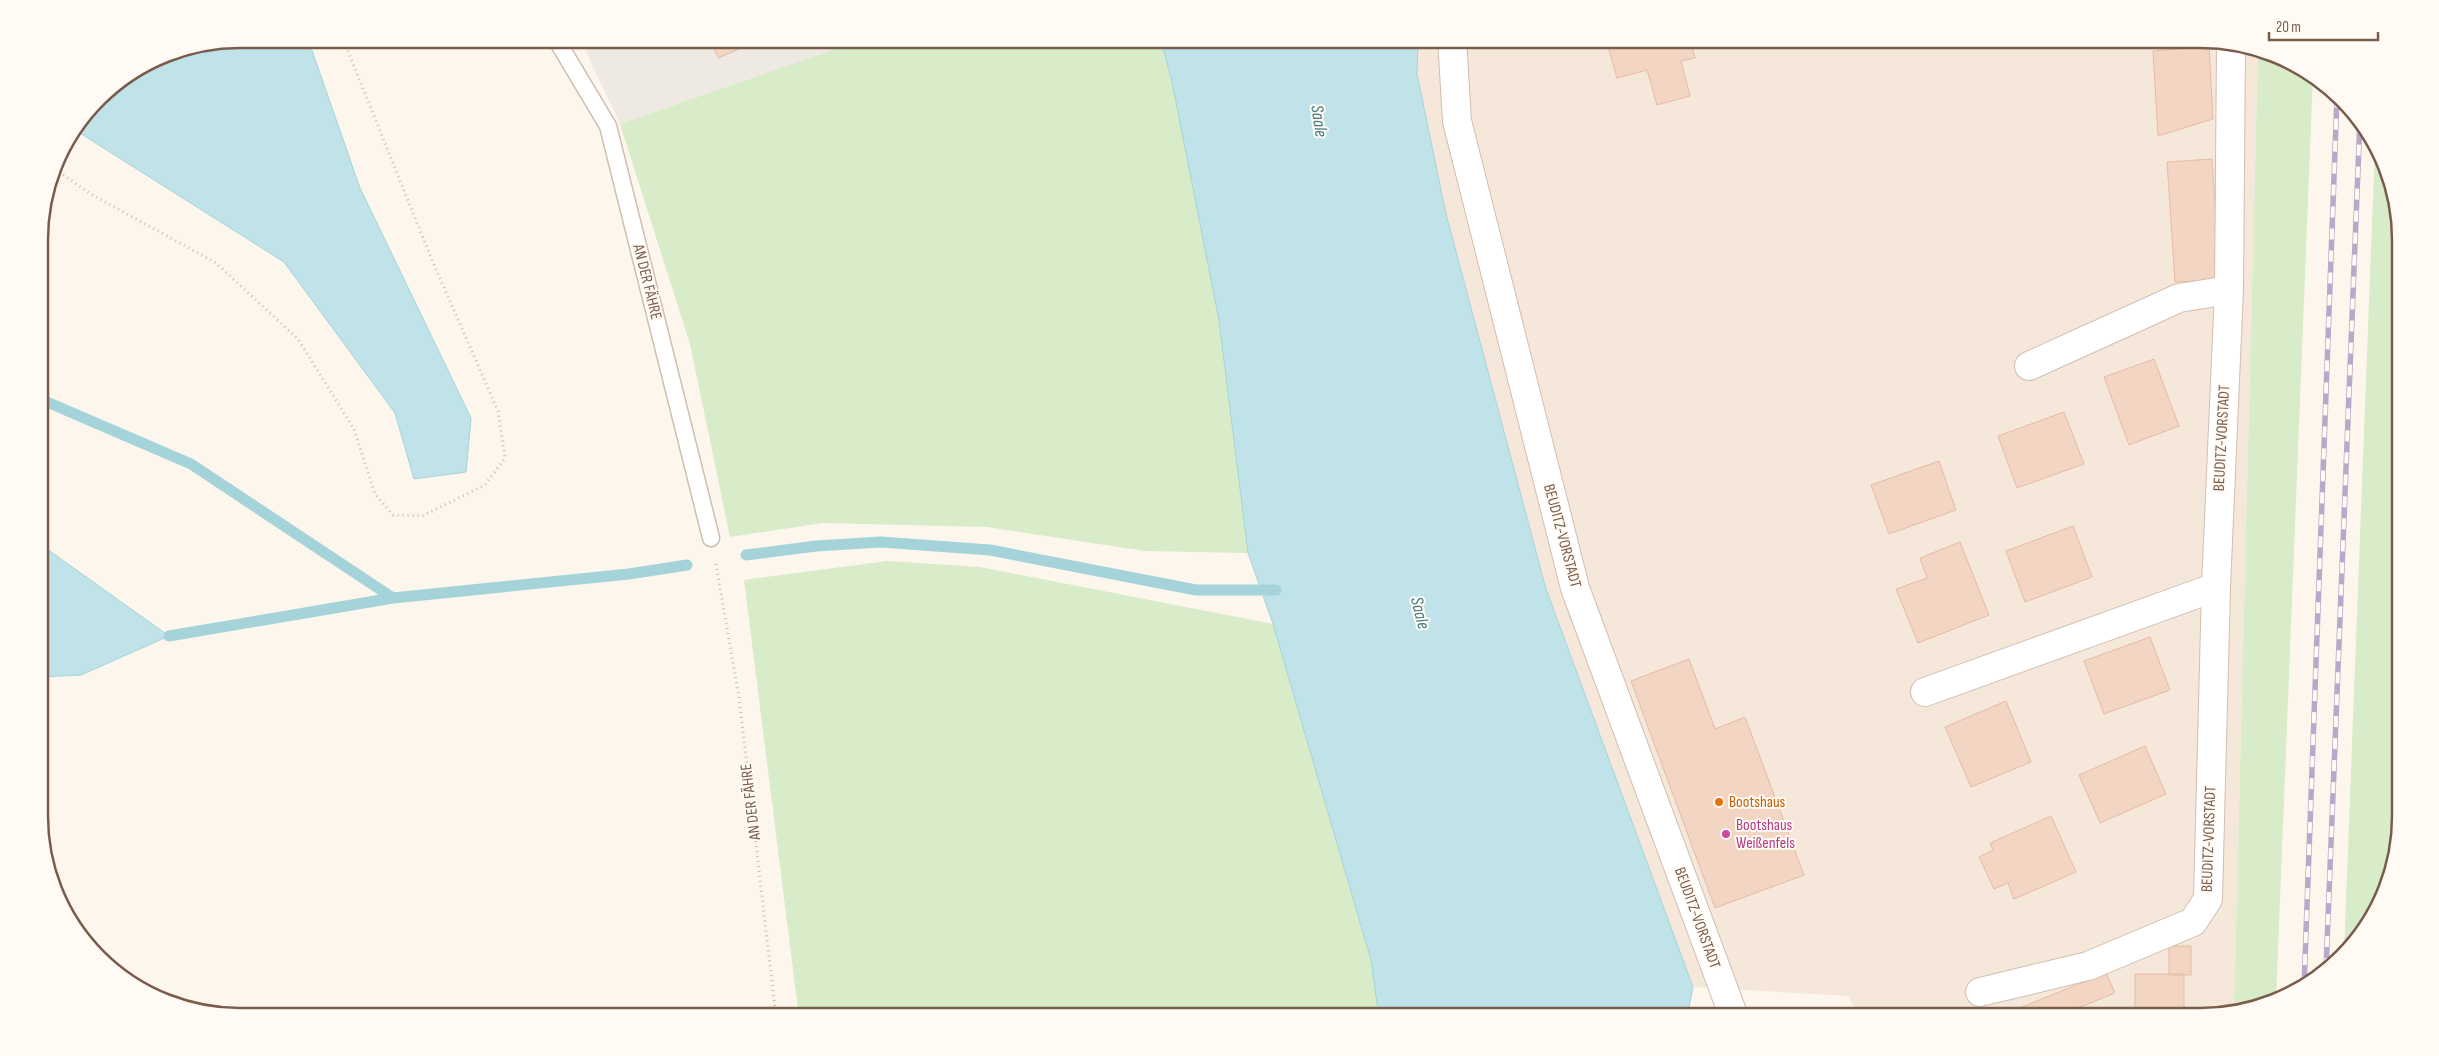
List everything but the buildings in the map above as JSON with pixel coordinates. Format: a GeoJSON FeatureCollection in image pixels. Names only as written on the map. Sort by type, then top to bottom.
{"type":"FeatureCollection","features":[{"type":"Feature","properties":{"kind":"street","name":"BEUDITZ-VORSTADT"},"geometry":{"type":"LineString","coordinates":[[1453,48],[1457,121],[1575,588],[1731,1008]]}},
{"type":"Feature","properties":{"kind":"street","name":"BEUDITZ-VORSTADT"},"geometry":{"type":"LineString","coordinates":[[1980,992],[2088,966],[2193,922],[2208,899],[2216,587],[2229,290],[2231,50]]}},
{"type":"Feature","properties":{"kind":"street"},"geometry":{"type":"LineString","coordinates":[[2029,366],[2179,298],[2229,290]]}},
{"type":"Feature","properties":{"kind":"street"},"geometry":{"type":"LineString","coordinates":[[1926,692],[2216,587]]}},
{"type":"Feature","properties":{"kind":"lane","name":"AN DER FÄHRE"},"geometry":{"type":"LineString","coordinates":[[561,48],[608,126],[711,538]]}},
{"type":"Feature","properties":{"kind":"path"},"geometry":{"type":"LineString","coordinates":[[60,172],[89,193],[216,263],[298,339],[354,429],[375,494],[393,515],[422,516],[485,485],[505,458],[498,411],[432,260],[346,48]]}},
{"type":"Feature","properties":{"kind":"path","name":"AN DER FÄHRE"},"geometry":{"type":"LineString","coordinates":[[721,588],[739,697],[775,1008]]}},
{"type":"Feature","properties":{"kind":"shaded area"},"geometry":{"type":"Polygon","coordinates":[[[584,48],[838,48],[620,124],[584,48]]]}},
{"type":"Feature","properties":{"kind":"shaded area"},"geometry":{"type":"Polygon","coordinates":[[[1418,48],[2212,48],[2237,51],[2258,57],[2234,1005],[2212,1008],[1854,1008],[1848,996],[1693,987],[1546,589],[1446,214],[1417,74],[1418,48]]]}},
{"type":"Feature","properties":{"kind":"green space"},"geometry":{"type":"Polygon","coordinates":[[[838,48],[1163,48],[1172,82],[1219,320],[1248,553],[1145,551],[987,527],[822,523],[730,537],[690,344],[620,124],[838,48]]]}},
{"type":"Feature","properties":{"kind":"green space"},"geometry":{"type":"Polygon","coordinates":[[[2258,57],[2284,67],[2313,85],[2276,992],[2234,1005],[2258,57]]]}},
{"type":"Feature","properties":{"kind":"green space"},"geometry":{"type":"Polygon","coordinates":[[[2374,160],[2388,202],[2392,240],[2392,816],[2388,854],[2377,890],[2366,912],[2344,942],[2374,160]]]}},
{"type":"Feature","properties":{"kind":"green space"},"geometry":{"type":"Polygon","coordinates":[[[887,561],[980,567],[1273,624],[1371,960],[1378,1008],[798,1008],[744,580],[887,561]]]}},
{"type":"Feature","properties":{"kind":"water"},"geometry":{"type":"Polygon","coordinates":[[[311,48],[360,188],[471,418],[466,472],[414,479],[395,413],[284,262],[80,133],[95,113],[113,95],[144,73],[166,62],[190,54],[215,49],[311,48]]]}},
{"type":"Feature","properties":{"kind":"water","name":"Saale"},"geometry":{"type":"Polygon","coordinates":[[[1163,48],[1418,48],[1417,74],[1446,214],[1546,589],[1693,987],[1689,1008],[1378,1008],[1371,960],[1273,624],[1248,553],[1219,320],[1172,82],[1163,48]]]}},
{"type":"Feature","properties":{"kind":"water"},"geometry":{"type":"Polygon","coordinates":[[[48,550],[169,636],[81,675],[48,677],[48,550]]]}},
{"type":"Feature","properties":{"kind":"waterway"},"geometry":{"type":"LineString","coordinates":[[48,402],[191,464],[393,598]]}},
{"type":"Feature","properties":{"kind":"waterway"},"geometry":{"type":"LineString","coordinates":[[746,555],[816,546],[881,542],[990,550],[1196,590],[1276,590]]}},
{"type":"Feature","properties":{"kind":"waterway"},"geometry":{"type":"LineString","coordinates":[[169,636],[393,598],[629,574],[687,565]]}},
{"type":"Feature","properties":{"kind":"railway"},"geometry":{"type":"LineString","coordinates":[[2304,977],[2337,106]]}},
{"type":"Feature","properties":{"kind":"railway"},"geometry":{"type":"LineString","coordinates":[[2326,961],[2359,134]]}},
{"type":"Feature","properties":{"kind":"place","name":"Bootshaus"},"geometry":{"type":"Point","coordinates":[1719,802]}},
{"type":"Feature","properties":{"kind":"place","name":"Bootshaus Weißenfels"},"geometry":{"type":"Point","coordinates":[1726,834]}}]}
